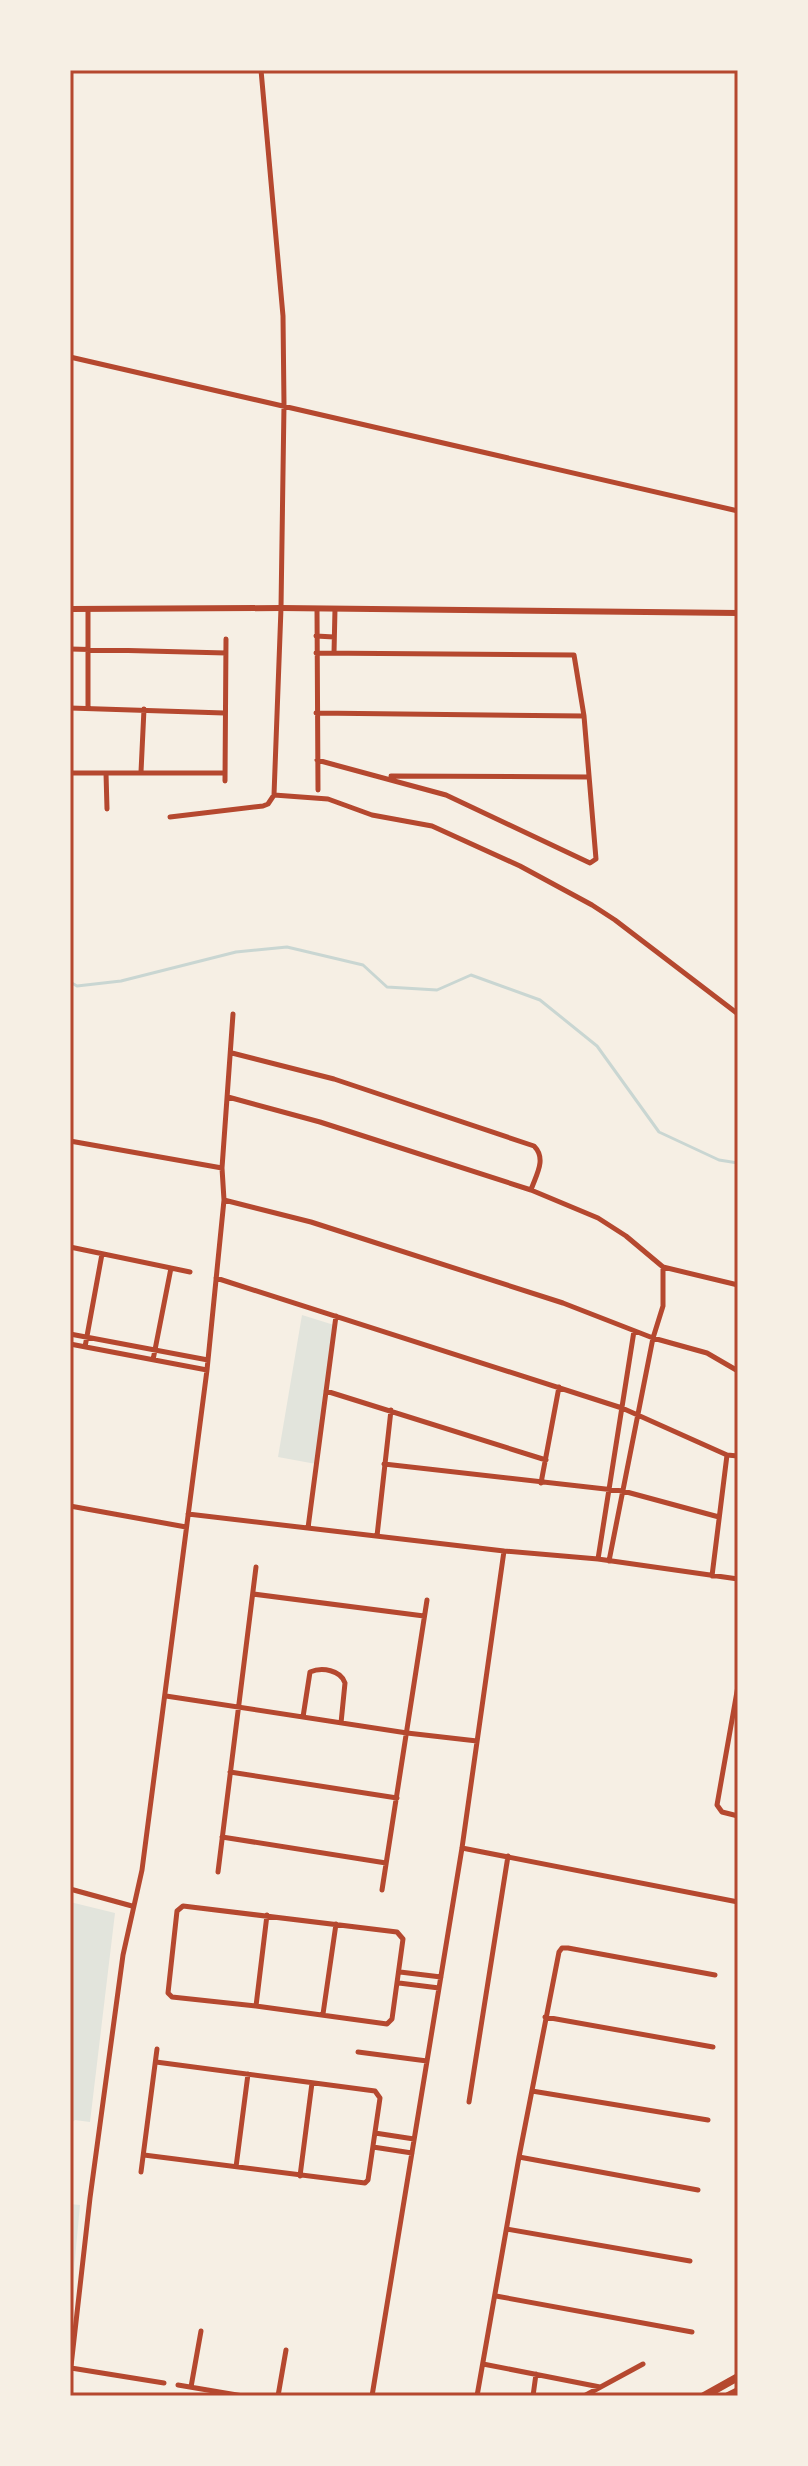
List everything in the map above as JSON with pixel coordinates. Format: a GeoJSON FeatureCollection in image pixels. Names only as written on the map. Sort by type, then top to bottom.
{"type":"FeatureCollection","features":[{"type":"Feature","properties":{"kind":"highway"},"geometry":{"type":"LineString","coordinates":[[704,2396],[738,2377]]}},
{"type":"Feature","properties":{"kind":"highway"},"geometry":{"type":"LineString","coordinates":[[728,2396],[738,2391]]}},
{"type":"Feature","properties":{"kind":"street"},"geometry":{"type":"LineString","coordinates":[[170,817],[263,806],[274,795],[281,608],[283,316],[261,70]]}},
{"type":"Feature","properties":{"kind":"street"},"geometry":{"type":"LineString","coordinates":[[70,357],[737,512]]}},
{"type":"Feature","properties":{"kind":"street"},"geometry":{"type":"LineString","coordinates":[[70,609],[738,613]]}},
{"type":"Feature","properties":{"kind":"street"},"geometry":{"type":"LineString","coordinates":[[317,609],[318,790]]}},
{"type":"Feature","properties":{"kind":"street"},"geometry":{"type":"LineString","coordinates":[[334,653],[335,609]]}},
{"type":"Feature","properties":{"kind":"street"},"geometry":{"type":"LineString","coordinates":[[88,610],[88,708]]}},
{"type":"Feature","properties":{"kind":"street"},"geometry":{"type":"LineString","coordinates":[[316,636],[334,637]]}},
{"type":"Feature","properties":{"kind":"street"},"geometry":{"type":"LineString","coordinates":[[225,781],[226,639]]}},
{"type":"Feature","properties":{"kind":"street"},"geometry":{"type":"LineString","coordinates":[[70,649],[226,653]]}},
{"type":"Feature","properties":{"kind":"street"},"geometry":{"type":"LineString","coordinates":[[316,653],[574,655],[584,716],[596,859],[590,863],[446,795],[317,760]]}},
{"type":"Feature","properties":{"kind":"street"},"geometry":{"type":"LineString","coordinates":[[70,708],[224,713]]}},
{"type":"Feature","properties":{"kind":"street"},"geometry":{"type":"LineString","coordinates":[[141,772],[144,709]]}},
{"type":"Feature","properties":{"kind":"street"},"geometry":{"type":"LineString","coordinates":[[316,713],[584,716]]}},
{"type":"Feature","properties":{"kind":"street"},"geometry":{"type":"LineString","coordinates":[[70,773],[225,773]]}},
{"type":"Feature","properties":{"kind":"street"},"geometry":{"type":"LineString","coordinates":[[106,773],[107,809]]}},
{"type":"Feature","properties":{"kind":"street"},"geometry":{"type":"LineString","coordinates":[[382,776],[589,777]]}},
{"type":"Feature","properties":{"kind":"street"},"geometry":{"type":"LineString","coordinates":[[274,795],[328,799],[372,815],[432,826],[520,866],[604,912],[738,1014]]}},
{"type":"Feature","properties":{"kind":"street"},"geometry":{"type":"LineString","coordinates":[[70,2375],[123,1955],[142,1870],[207,1370],[224,1200],[222,1168],[233,1014]]}},
{"type":"Feature","properties":{"kind":"street"},"geometry":{"type":"LineString","coordinates":[[232,1053],[334,1079],[534,1146],[541,1158],[531,1190]]}},
{"type":"Feature","properties":{"kind":"street"},"geometry":{"type":"LineString","coordinates":[[228,1097],[320,1122],[531,1190],[598,1218],[626,1236],[663,1267],[738,1285]]}},
{"type":"Feature","properties":{"kind":"street"},"geometry":{"type":"LineString","coordinates":[[70,1141],[222,1168]]}},
{"type":"Feature","properties":{"kind":"street"},"geometry":{"type":"LineString","coordinates":[[224,1200],[311,1222],[585,1310],[653,1338],[707,1353],[738,1371]]}},
{"type":"Feature","properties":{"kind":"street"},"geometry":{"type":"LineString","coordinates":[[70,1247],[190,1272]]}},
{"type":"Feature","properties":{"kind":"street"},"geometry":{"type":"LineString","coordinates":[[85,1347],[102,1254]]}},
{"type":"Feature","properties":{"kind":"street"},"geometry":{"type":"LineString","coordinates":[[609,1561],[653,1338],[663,1306],[663,1267]]}},
{"type":"Feature","properties":{"kind":"street"},"geometry":{"type":"LineString","coordinates":[[153,1360],[171,1268]]}},
{"type":"Feature","properties":{"kind":"street"},"geometry":{"type":"LineString","coordinates":[[216,1278],[622,1408],[727,1455],[738,1456]]}},
{"type":"Feature","properties":{"kind":"street"},"geometry":{"type":"LineString","coordinates":[[308,1528],[336,1316]]}},
{"type":"Feature","properties":{"kind":"street"},"geometry":{"type":"LineString","coordinates":[[598,1559],[634,1331]]}},
{"type":"Feature","properties":{"kind":"street"},"geometry":{"type":"LineString","coordinates":[[70,1334],[208,1360]]}},
{"type":"Feature","properties":{"kind":"street"},"geometry":{"type":"LineString","coordinates":[[70,1344],[207,1370]]}},
{"type":"Feature","properties":{"kind":"street"},"geometry":{"type":"LineString","coordinates":[[541,1483],[559,1387]]}},
{"type":"Feature","properties":{"kind":"street"},"geometry":{"type":"LineString","coordinates":[[326,1391],[546,1460]]}},
{"type":"Feature","properties":{"kind":"street"},"geometry":{"type":"LineString","coordinates":[[377,1537],[391,1410]]}},
{"type":"Feature","properties":{"kind":"street"},"geometry":{"type":"LineString","coordinates":[[712,1576],[727,1455]]}},
{"type":"Feature","properties":{"kind":"street"},"geometry":{"type":"LineString","coordinates":[[384,1464],[623,1491],[719,1517]]}},
{"type":"Feature","properties":{"kind":"street"},"geometry":{"type":"LineString","coordinates":[[70,1506],[186,1527]]}},
{"type":"Feature","properties":{"kind":"street"},"geometry":{"type":"LineString","coordinates":[[188,1514],[598,1559],[738,1579]]}},
{"type":"Feature","properties":{"kind":"street"},"geometry":{"type":"LineString","coordinates":[[372,2396],[462,1848],[504,1551]]}},
{"type":"Feature","properties":{"kind":"street"},"geometry":{"type":"LineString","coordinates":[[218,1872],[256,1567]]}},
{"type":"Feature","properties":{"kind":"street"},"geometry":{"type":"LineString","coordinates":[[253,1594],[424,1616]]}},
{"type":"Feature","properties":{"kind":"street"},"geometry":{"type":"LineString","coordinates":[[382,1890],[427,1600]]}},
{"type":"Feature","properties":{"kind":"street"},"geometry":{"type":"LineString","coordinates":[[303,1717],[310,1672],[337,1672],[345,1683],[341,1723]]}},
{"type":"Feature","properties":{"kind":"street"},"geometry":{"type":"LineString","coordinates":[[738,1686],[717,1805],[722,1812],[738,1816]]}},
{"type":"Feature","properties":{"kind":"street"},"geometry":{"type":"LineString","coordinates":[[166,1696],[477,1741]]}},
{"type":"Feature","properties":{"kind":"street"},"geometry":{"type":"LineString","coordinates":[[230,1772],[397,1798]]}},
{"type":"Feature","properties":{"kind":"street"},"geometry":{"type":"LineString","coordinates":[[222,1837],[386,1863]]}},
{"type":"Feature","properties":{"kind":"street"},"geometry":{"type":"LineString","coordinates":[[462,1848],[738,1902]]}},
{"type":"Feature","properties":{"kind":"street"},"geometry":{"type":"LineString","coordinates":[[469,2102],[508,1856]]}},
{"type":"Feature","properties":{"kind":"street"},"geometry":{"type":"LineString","coordinates":[[70,1889],[132,1906]]}},
{"type":"Feature","properties":{"kind":"street"},"geometry":{"type":"LineString","coordinates":[[183,1906],[336,1924],[401,1935],[399,1983],[392,2019],[387,2024],[169,1995],[177,1911],[183,1906]]}},
{"type":"Feature","properties":{"kind":"street"},"geometry":{"type":"LineString","coordinates":[[256,2006],[267,1915]]}},
{"type":"Feature","properties":{"kind":"street"},"geometry":{"type":"LineString","coordinates":[[323,2014],[336,1924]]}},
{"type":"Feature","properties":{"kind":"street"},"geometry":{"type":"LineString","coordinates":[[477,2396],[557,1956],[562,1948],[715,1975]]}},
{"type":"Feature","properties":{"kind":"street"},"geometry":{"type":"LineString","coordinates":[[400,1972],[441,1977]]}},
{"type":"Feature","properties":{"kind":"street"},"geometry":{"type":"LineString","coordinates":[[399,1983],[439,1988]]}},
{"type":"Feature","properties":{"kind":"street"},"geometry":{"type":"LineString","coordinates":[[545,2017],[713,2047]]}},
{"type":"Feature","properties":{"kind":"street"},"geometry":{"type":"LineString","coordinates":[[141,2172],[157,2049]]}},
{"type":"Feature","properties":{"kind":"street"},"geometry":{"type":"LineString","coordinates":[[358,2052],[427,2061]]}},
{"type":"Feature","properties":{"kind":"street"},"geometry":{"type":"LineString","coordinates":[[144,2155],[365,2183],[375,2133],[379,2094],[375,2091],[156,2062]]}},
{"type":"Feature","properties":{"kind":"street"},"geometry":{"type":"LineString","coordinates":[[236,2167],[248,2074]]}},
{"type":"Feature","properties":{"kind":"street"},"geometry":{"type":"LineString","coordinates":[[300,2176],[312,2083]]}},
{"type":"Feature","properties":{"kind":"street"},"geometry":{"type":"LineString","coordinates":[[532,2091],[708,2120]]}},
{"type":"Feature","properties":{"kind":"street"},"geometry":{"type":"LineString","coordinates":[[375,2133],[414,2139]]}},
{"type":"Feature","properties":{"kind":"street"},"geometry":{"type":"LineString","coordinates":[[373,2147],[412,2153]]}},
{"type":"Feature","properties":{"kind":"street"},"geometry":{"type":"LineString","coordinates":[[519,2157],[698,2190]]}},
{"type":"Feature","properties":{"kind":"street"},"geometry":{"type":"LineString","coordinates":[[507,2229],[690,2261]]}},
{"type":"Feature","properties":{"kind":"street"},"geometry":{"type":"LineString","coordinates":[[496,2296],[692,2332]]}},
{"type":"Feature","properties":{"kind":"street"},"geometry":{"type":"LineString","coordinates":[[191,2387],[201,2331]]}},
{"type":"Feature","properties":{"kind":"street"},"geometry":{"type":"LineString","coordinates":[[278,2396],[286,2350]]}},
{"type":"Feature","properties":{"kind":"street"},"geometry":{"type":"LineString","coordinates":[[483,2364],[600,2387]]}},
{"type":"Feature","properties":{"kind":"street"},"geometry":{"type":"LineString","coordinates":[[584,2396],[643,2364]]}},
{"type":"Feature","properties":{"kind":"street"},"geometry":{"type":"LineString","coordinates":[[71,2368],[164,2383]]}},
{"type":"Feature","properties":{"kind":"street"},"geometry":{"type":"LineString","coordinates":[[533,2396],[536,2374]]}},
{"type":"Feature","properties":{"kind":"street"},"geometry":{"type":"LineString","coordinates":[[178,2385],[208,2393],[243,2396]]}},
{"type":"Feature","properties":{"kind":"shaded area"},"geometry":{"type":"Polygon","coordinates":[[[302,1315],[334,1325],[316,1464],[278,1457],[302,1315]]]}},
{"type":"Feature","properties":{"kind":"shaded area"},"geometry":{"type":"Polygon","coordinates":[[[70,1902],[115,1913],[90,2122],[75,2120],[70,2124],[70,1902]]]}},
{"type":"Feature","properties":{"kind":"shaded area"},"geometry":{"type":"Polygon","coordinates":[[[70,2204],[80,2205],[70,2312],[70,2204]]]}},
{"type":"Feature","properties":{"kind":"waterway"},"geometry":{"type":"LineString","coordinates":[[70,982],[77,986],[121,981],[236,952],[287,947],[363,965],[387,987],[437,990],[471,975],[540,1000],[597,1046],[659,1132],[719,1160],[738,1163]]}}]}
